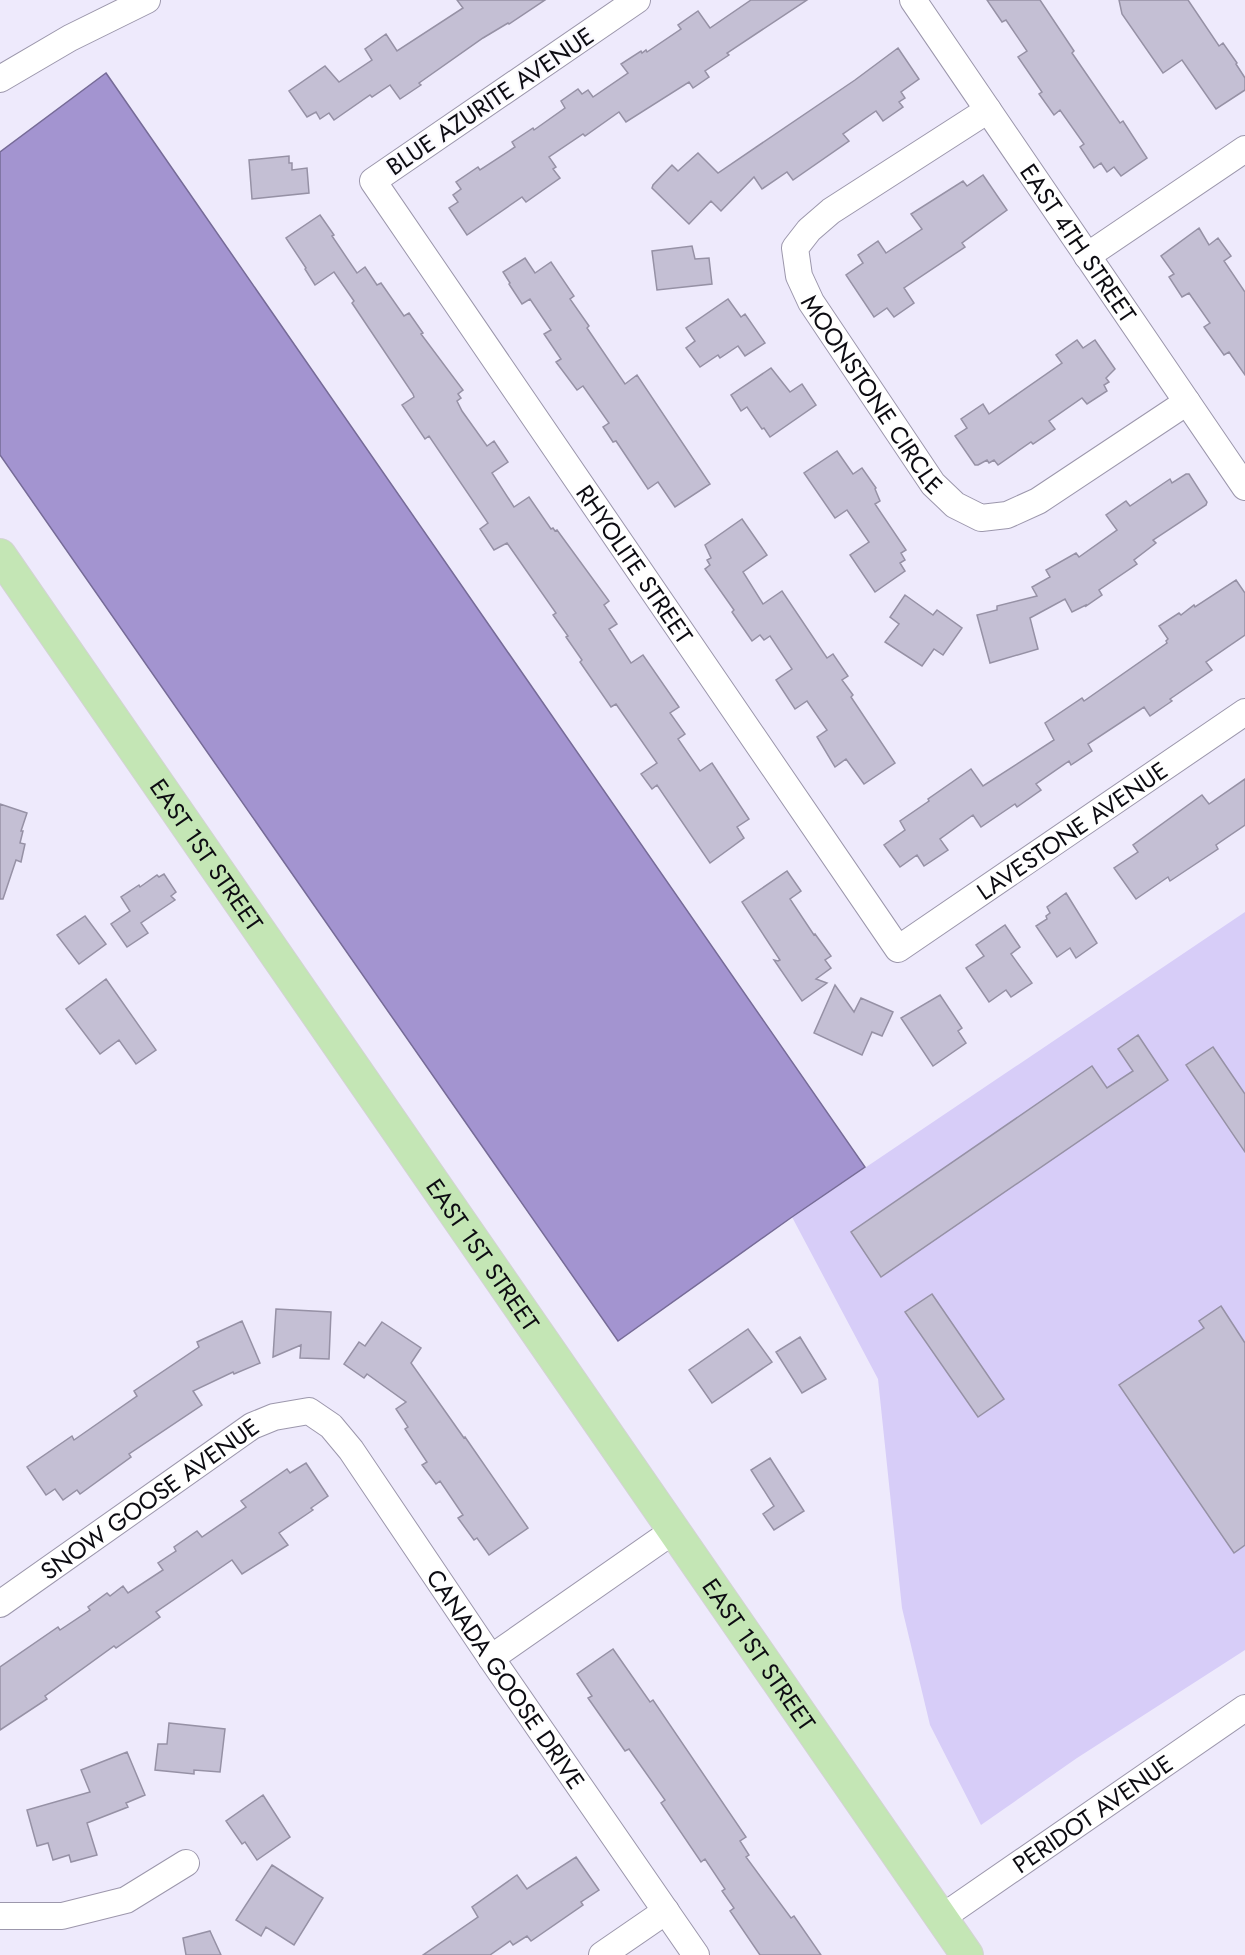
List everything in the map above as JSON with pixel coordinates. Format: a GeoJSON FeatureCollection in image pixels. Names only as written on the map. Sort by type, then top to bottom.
{"type":"FeatureCollection","features":[{"type":"Feature","properties":{"kind":"main road","name":"EAST 1ST STREET"},"geometry":{"type":"LineString","coordinates":[[0,555],[967,1955]]}},
{"type":"Feature","properties":{"kind":"street"},"geometry":{"type":"LineString","coordinates":[[0,79],[70,38],[147,0]]}},
{"type":"Feature","properties":{"kind":"street","name":"BLUE AZURITE AVENUE"},"geometry":{"type":"LineString","coordinates":[[373,181],[637,0]]}},
{"type":"Feature","properties":{"kind":"street","name":"EAST 4TH STREET"},"geometry":{"type":"LineString","coordinates":[[912,0],[1245,487]]}},
{"type":"Feature","properties":{"kind":"street","name":"MOONSTONE CIRCLE"},"geometry":{"type":"LineString","coordinates":[[988,110],[831,211],[809,230],[795,248],[799,276],[811,302],[894,427],[933,484],[955,505],[981,518],[1006,515],[1038,501],[1187,402]]}},
{"type":"Feature","properties":{"kind":"street"},"geometry":{"type":"LineString","coordinates":[[1087,256],[1245,148]]}},
{"type":"Feature","properties":{"kind":"street","name":"RHYOLITE STREET"},"geometry":{"type":"LineString","coordinates":[[373,181],[898,949]]}},
{"type":"Feature","properties":{"kind":"street","name":"LAVESTONE AVENUE"},"geometry":{"type":"LineString","coordinates":[[898,949],[1245,712]]}},
{"type":"Feature","properties":{"kind":"street","name":"SNOW GOOSE AVENUE"},"geometry":{"type":"LineString","coordinates":[[0,1604],[252,1426],[274,1417],[309,1411]]}},
{"type":"Feature","properties":{"kind":"street","name":"CANADA GOOSE DRIVE"},"geometry":{"type":"LineString","coordinates":[[309,1411],[331,1426],[351,1450],[696,1955]]}},
{"type":"Feature","properties":{"kind":"street"},"geometry":{"type":"LineString","coordinates":[[491,1658],[673,1531]]}},
{"type":"Feature","properties":{"kind":"street","name":"PERIDOT AVENUE"},"geometry":{"type":"LineString","coordinates":[[941,1918],[1245,1708]]}},
{"type":"Feature","properties":{"kind":"street"},"geometry":{"type":"LineString","coordinates":[[0,1916],[62,1916],[126,1900],[186,1863]]}},
{"type":"Feature","properties":{"kind":"street"},"geometry":{"type":"LineString","coordinates":[[602,1955],[666,1911]]}},
{"type":"Feature","properties":{"kind":"shaded area"},"geometry":{"type":"Polygon","coordinates":[[[106,73],[865,1167],[618,1341],[0,455],[0,152],[106,73]]]}},
{"type":"Feature","properties":{"kind":"shaded area"},"geometry":{"type":"Polygon","coordinates":[[[1245,912],[1245,1650],[1077,1758],[981,1825],[930,1725],[902,1608],[878,1379],[792,1217],[1245,912]]]}},
{"type":"Feature","properties":{"kind":"building"},"geometry":{"type":"Polygon","coordinates":[[[457,0],[545,0],[483,38],[400,99],[390,85],[372,97],[370,95],[334,120],[329,113],[320,119],[316,112],[307,117],[289,91],[325,66],[339,82],[372,60],[365,49],[386,34],[397,51],[463,8],[457,0]]]}},
{"type":"Feature","properties":{"kind":"building"},"geometry":{"type":"Polygon","coordinates":[[[751,0],[807,0],[727,53],[729,55],[705,71],[709,77],[693,88],[689,82],[626,122],[619,112],[585,136],[583,134],[549,157],[556,167],[553,169],[560,178],[526,202],[522,197],[467,235],[449,208],[458,202],[453,195],[461,189],[456,182],[478,167],[480,170],[515,147],[512,142],[565,108],[561,101],[578,89],[582,94],[588,90],[593,97],[628,73],[621,64],[641,51],[642,53],[646,50],[647,52],[681,29],[678,25],[698,11],[710,28],[751,0]]]}},
{"type":"Feature","properties":{"kind":"building"},"geometry":{"type":"Polygon","coordinates":[[[987,0],[1040,0],[1074,51],[1072,53],[1120,123],[1123,121],[1147,158],[1121,176],[1114,167],[1107,172],[1101,163],[1094,168],[1080,147],[1084,144],[1060,110],[1054,115],[1039,94],[1042,92],[1018,57],[1027,51],[1006,20],[1002,22],[987,0]]]}},
{"type":"Feature","properties":{"kind":"building"},"geometry":{"type":"Polygon","coordinates":[[[1119,0],[1188,0],[1219,46],[1223,43],[1237,63],[1245,78],[1245,90],[1216,109],[1182,60],[1163,73],[1122,14],[1119,0]]]}},
{"type":"Feature","properties":{"kind":"building"},"geometry":{"type":"Polygon","coordinates":[[[898,48],[919,79],[901,92],[905,98],[899,102],[903,107],[883,121],[876,111],[843,134],[849,141],[793,180],[787,172],[762,189],[754,177],[721,211],[711,201],[689,224],[652,188],[672,165],[678,171],[698,153],[718,173],[898,48]]]}},
{"type":"Feature","properties":{"kind":"building"},"geometry":{"type":"Polygon","coordinates":[[[289,156],[292,170],[307,168],[309,193],[252,199],[249,160],[289,156]]]}},
{"type":"Feature","properties":{"kind":"building"},"geometry":{"type":"Polygon","coordinates":[[[983,175],[1007,210],[962,243],[965,247],[904,288],[914,303],[894,317],[887,308],[874,317],[846,275],[863,263],[858,255],[878,241],[886,253],[922,229],[911,214],[963,181],[967,186],[983,175]]]}},
{"type":"Feature","properties":{"kind":"building"},"geometry":{"type":"Polygon","coordinates":[[[320,215],[357,273],[365,267],[377,285],[381,283],[404,316],[409,313],[423,333],[421,334],[463,390],[458,394],[461,398],[457,401],[462,411],[487,446],[494,441],[508,462],[492,473],[514,507],[529,497],[551,529],[557,530],[609,601],[604,605],[617,624],[609,629],[631,663],[643,655],[679,707],[670,713],[685,734],[678,739],[700,771],[712,763],[749,819],[737,827],[744,838],[710,863],[657,785],[652,789],[641,774],[657,763],[616,704],[611,707],[580,662],[582,660],[553,615],[556,613],[507,543],[494,550],[480,529],[488,523],[429,436],[425,439],[402,405],[414,397],[413,394],[352,303],[354,301],[334,272],[315,285],[286,238],[320,215]]]}},
{"type":"Feature","properties":{"kind":"building"},"geometry":{"type":"Polygon","coordinates":[[[1199,228],[1209,245],[1218,238],[1231,256],[1224,261],[1245,292],[1245,375],[1229,352],[1224,355],[1204,327],[1210,323],[1189,293],[1182,297],[1169,277],[1174,274],[1161,256],[1199,228]]]}},
{"type":"Feature","properties":{"kind":"building"},"geometry":{"type":"Polygon","coordinates":[[[692,246],[695,259],[709,258],[712,284],[657,290],[652,251],[692,246]]]}},
{"type":"Feature","properties":{"kind":"building"},"geometry":{"type":"Polygon","coordinates":[[[525,258],[535,273],[551,262],[574,296],[570,299],[589,326],[587,328],[625,384],[637,375],[710,484],[675,507],[658,482],[648,489],[616,441],[613,442],[603,427],[609,423],[583,386],[577,390],[556,362],[561,359],[544,334],[551,330],[530,299],[522,304],[509,284],[503,272],[525,258]]]}},
{"type":"Feature","properties":{"kind":"building"},"geometry":{"type":"Polygon","coordinates":[[[728,299],[741,317],[745,314],[765,343],[745,356],[738,346],[700,367],[686,348],[695,341],[686,328],[728,299]]]}},
{"type":"Feature","properties":{"kind":"building"},"geometry":{"type":"Polygon","coordinates":[[[1077,340],[1083,348],[1095,340],[1115,369],[1106,378],[1109,382],[1104,385],[1107,391],[1087,404],[1082,398],[1049,421],[1055,429],[1033,444],[1031,442],[998,465],[994,460],[989,463],[987,460],[975,465],[955,436],[967,428],[961,419],[983,404],[989,414],[1062,363],[1056,355],[1077,340]]]}},
{"type":"Feature","properties":{"kind":"building"},"geometry":{"type":"Polygon","coordinates":[[[771,368],[790,392],[802,384],[816,405],[770,437],[747,407],[741,411],[731,395],[771,368]]]}},
{"type":"Feature","properties":{"kind":"building"},"geometry":{"type":"Polygon","coordinates":[[[837,451],[853,474],[862,468],[876,488],[880,501],[875,504],[906,550],[901,553],[905,560],[900,563],[905,571],[875,592],[850,555],[869,542],[847,510],[835,518],[804,473],[837,451]]]}},
{"type":"Feature","properties":{"kind":"building"},"geometry":{"type":"Polygon","coordinates":[[[1189,474],[1207,502],[1206,505],[1153,540],[1156,543],[1134,560],[1137,564],[1099,590],[1102,595],[1086,606],[1072,612],[1065,599],[1030,618],[1038,649],[990,663],[977,615],[997,610],[997,606],[1037,596],[1032,587],[1050,577],[1046,570],[1076,553],[1079,557],[1117,530],[1106,515],[1126,501],[1130,506],[1170,479],[1172,483],[1189,474]]]}},
{"type":"Feature","properties":{"kind":"building"},"geometry":{"type":"Polygon","coordinates":[[[742,519],[767,555],[743,572],[763,604],[782,591],[827,658],[833,654],[848,676],[842,680],[853,695],[851,697],[895,763],[864,784],[846,759],[835,767],[817,737],[827,730],[807,701],[795,709],[776,680],[792,669],[770,636],[764,640],[760,635],[752,641],[732,612],[734,610],[705,569],[710,565],[707,560],[711,558],[705,545],[742,519]]]}},
{"type":"Feature","properties":{"kind":"building"},"geometry":{"type":"Polygon","coordinates":[[[1236,580],[1245,593],[1245,635],[1206,662],[1212,670],[1150,716],[1144,707],[1088,744],[1092,751],[1071,765],[1069,761],[1036,784],[1041,790],[1017,807],[1015,804],[981,827],[973,815],[940,839],[948,850],[924,866],[917,855],[900,867],[884,845],[905,830],[900,821],[971,769],[983,786],[1054,740],[1045,723],[1082,698],[1084,701],[1167,643],[1168,639],[1159,626],[1179,613],[1181,615],[1194,605],[1195,607],[1236,580]]]}},
{"type":"Feature","properties":{"kind":"building"},"geometry":{"type":"Polygon","coordinates":[[[905,595],[933,615],[937,610],[962,628],[943,655],[934,649],[922,666],[885,642],[899,624],[890,617],[905,595]]]}},
{"type":"Feature","properties":{"kind":"building"},"geometry":{"type":"Polygon","coordinates":[[[1245,779],[1245,825],[1216,845],[1218,849],[1170,881],[1168,877],[1136,899],[1114,868],[1138,852],[1133,845],[1202,795],[1209,804],[1245,779]]]}},
{"type":"Feature","properties":{"kind":"building"},"geometry":{"type":"Polygon","coordinates":[[[0,804],[27,813],[21,831],[23,831],[20,843],[25,844],[21,862],[16,860],[3,899],[0,899],[0,804]]]}},
{"type":"Feature","properties":{"kind":"building"},"geometry":{"type":"Polygon","coordinates":[[[787,871],[801,891],[790,899],[831,956],[825,960],[831,968],[816,979],[827,983],[802,1001],[774,960],[780,960],[742,902],[787,871]]]}},
{"type":"Feature","properties":{"kind":"building"},"geometry":{"type":"Polygon","coordinates":[[[164,874],[176,892],[171,896],[175,900],[141,923],[148,933],[127,947],[111,924],[130,911],[121,897],[157,875],[159,877],[164,874]]]}},
{"type":"Feature","properties":{"kind":"building"},"geometry":{"type":"Polygon","coordinates":[[[1066,893],[1097,943],[1076,958],[1070,948],[1057,957],[1036,926],[1047,919],[1046,916],[1050,913],[1047,907],[1066,893]]]}},
{"type":"Feature","properties":{"kind":"building"},"geometry":{"type":"Polygon","coordinates":[[[85,916],[106,944],[79,964],[57,935],[85,916]]]}},
{"type":"Feature","properties":{"kind":"building"},"geometry":{"type":"Polygon","coordinates":[[[1005,925],[1020,947],[1011,954],[1032,983],[1011,997],[1006,990],[989,1002],[966,968],[984,956],[976,945],[1005,925]]]}},
{"type":"Feature","properties":{"kind":"building"},"geometry":{"type":"Polygon","coordinates":[[[106,979],[156,1050],[136,1064],[119,1040],[100,1054],[66,1009],[106,979]]]}},
{"type":"Feature","properties":{"kind":"building"},"geometry":{"type":"Polygon","coordinates":[[[835,985],[854,1012],[861,998],[893,1012],[882,1036],[872,1032],[862,1055],[814,1033],[835,985]]]}},
{"type":"Feature","properties":{"kind":"building"},"geometry":{"type":"Polygon","coordinates":[[[940,995],[962,1028],[958,1031],[966,1043],[933,1066],[901,1018],[940,995]]]}},
{"type":"Feature","properties":{"kind":"building"},"geometry":{"type":"Polygon","coordinates":[[[1138,1035],[1168,1080],[881,1277],[851,1232],[1092,1066],[1107,1088],[1133,1071],[1118,1049],[1138,1035]]]}},
{"type":"Feature","properties":{"kind":"building"},"geometry":{"type":"Polygon","coordinates":[[[1213,1047],[1245,1094],[1245,1152],[1186,1065],[1213,1047]]]}},
{"type":"Feature","properties":{"kind":"building"},"geometry":{"type":"Polygon","coordinates":[[[932,1294],[1004,1399],[978,1417],[905,1312],[932,1294]]]}},
{"type":"Feature","properties":{"kind":"building"},"geometry":{"type":"Polygon","coordinates":[[[1221,1306],[1245,1343],[1245,1545],[1234,1553],[1119,1385],[1204,1328],[1199,1321],[1221,1306]]]}},
{"type":"Feature","properties":{"kind":"building"},"geometry":{"type":"Polygon","coordinates":[[[276,1309],[331,1312],[329,1359],[300,1358],[301,1345],[273,1357],[276,1309]]]}},
{"type":"Feature","properties":{"kind":"building"},"geometry":{"type":"Polygon","coordinates":[[[242,1321],[260,1363],[234,1374],[233,1372],[193,1391],[202,1405],[129,1454],[131,1457],[80,1494],[77,1490],[63,1500],[55,1489],[46,1495],[27,1467],[72,1436],[74,1440],[137,1396],[134,1391],[199,1347],[197,1342],[242,1321]]]}},
{"type":"Feature","properties":{"kind":"building"},"geometry":{"type":"Polygon","coordinates":[[[382,1322],[421,1348],[411,1363],[528,1528],[489,1555],[477,1538],[474,1540],[458,1518],[463,1515],[440,1481],[436,1484],[422,1465],[427,1462],[405,1429],[408,1427],[396,1409],[406,1402],[367,1374],[364,1378],[344,1364],[359,1342],[365,1346],[382,1322]]]}},
{"type":"Feature","properties":{"kind":"building"},"geometry":{"type":"Polygon","coordinates":[[[748,1329],[772,1362],[712,1403],[689,1370],[748,1329]]]}},
{"type":"Feature","properties":{"kind":"building"},"geometry":{"type":"Polygon","coordinates":[[[800,1337],[826,1379],[802,1393],[776,1352],[800,1337]]]}},
{"type":"Feature","properties":{"kind":"building"},"geometry":{"type":"Polygon","coordinates":[[[770,1458],[804,1511],[774,1530],[763,1514],[774,1506],[751,1470],[770,1458]]]}},
{"type":"Feature","properties":{"kind":"building"},"geometry":{"type":"Polygon","coordinates":[[[306,1463],[328,1496],[311,1508],[313,1510],[279,1533],[288,1545],[242,1574],[232,1560],[156,1612],[160,1617],[116,1648],[114,1646],[45,1696],[47,1699],[0,1730],[0,1667],[58,1627],[60,1630],[90,1610],[88,1607],[107,1593],[110,1596],[123,1586],[128,1593],[163,1570],[158,1563],[176,1551],[174,1547],[197,1531],[202,1537],[246,1507],[241,1501],[287,1469],[290,1473],[306,1463]]]}},
{"type":"Feature","properties":{"kind":"building"},"geometry":{"type":"Polygon","coordinates":[[[613,1649],[650,1702],[653,1700],[746,1837],[740,1841],[749,1855],[746,1857],[791,1918],[794,1916],[821,1955],[760,1955],[730,1911],[734,1908],[722,1891],[725,1889],[705,1859],[701,1862],[661,1803],[665,1800],[629,1749],[625,1751],[588,1698],[592,1696],[577,1674],[613,1649]]]}},
{"type":"Feature","properties":{"kind":"building"},"geometry":{"type":"Polygon","coordinates":[[[169,1723],[225,1729],[220,1772],[194,1770],[194,1774],[155,1770],[158,1744],[167,1744],[169,1723]]]}},
{"type":"Feature","properties":{"kind":"building"},"geometry":{"type":"Polygon","coordinates":[[[127,1752],[145,1795],[126,1803],[128,1807],[87,1823],[97,1855],[71,1862],[69,1855],[53,1860],[48,1843],[37,1846],[27,1810],[90,1792],[81,1770],[127,1752]]]}},
{"type":"Feature","properties":{"kind":"building"},"geometry":{"type":"Polygon","coordinates":[[[263,1795],[290,1837],[257,1860],[245,1842],[242,1844],[226,1821],[263,1795]]]}},
{"type":"Feature","properties":{"kind":"building"},"geometry":{"type":"Polygon","coordinates":[[[576,1857],[599,1890],[581,1902],[583,1905],[531,1941],[527,1936],[513,1945],[510,1941],[490,1955],[423,1955],[478,1917],[472,1907],[517,1875],[527,1889],[576,1857]]]}},
{"type":"Feature","properties":{"kind":"building"},"geometry":{"type":"Polygon","coordinates":[[[272,1865],[323,1898],[294,1945],[266,1927],[261,1936],[236,1920],[272,1865]]]}},
{"type":"Feature","properties":{"kind":"building"},"geometry":{"type":"Polygon","coordinates":[[[210,1931],[221,1955],[186,1955],[183,1938],[210,1931]]]}}]}
